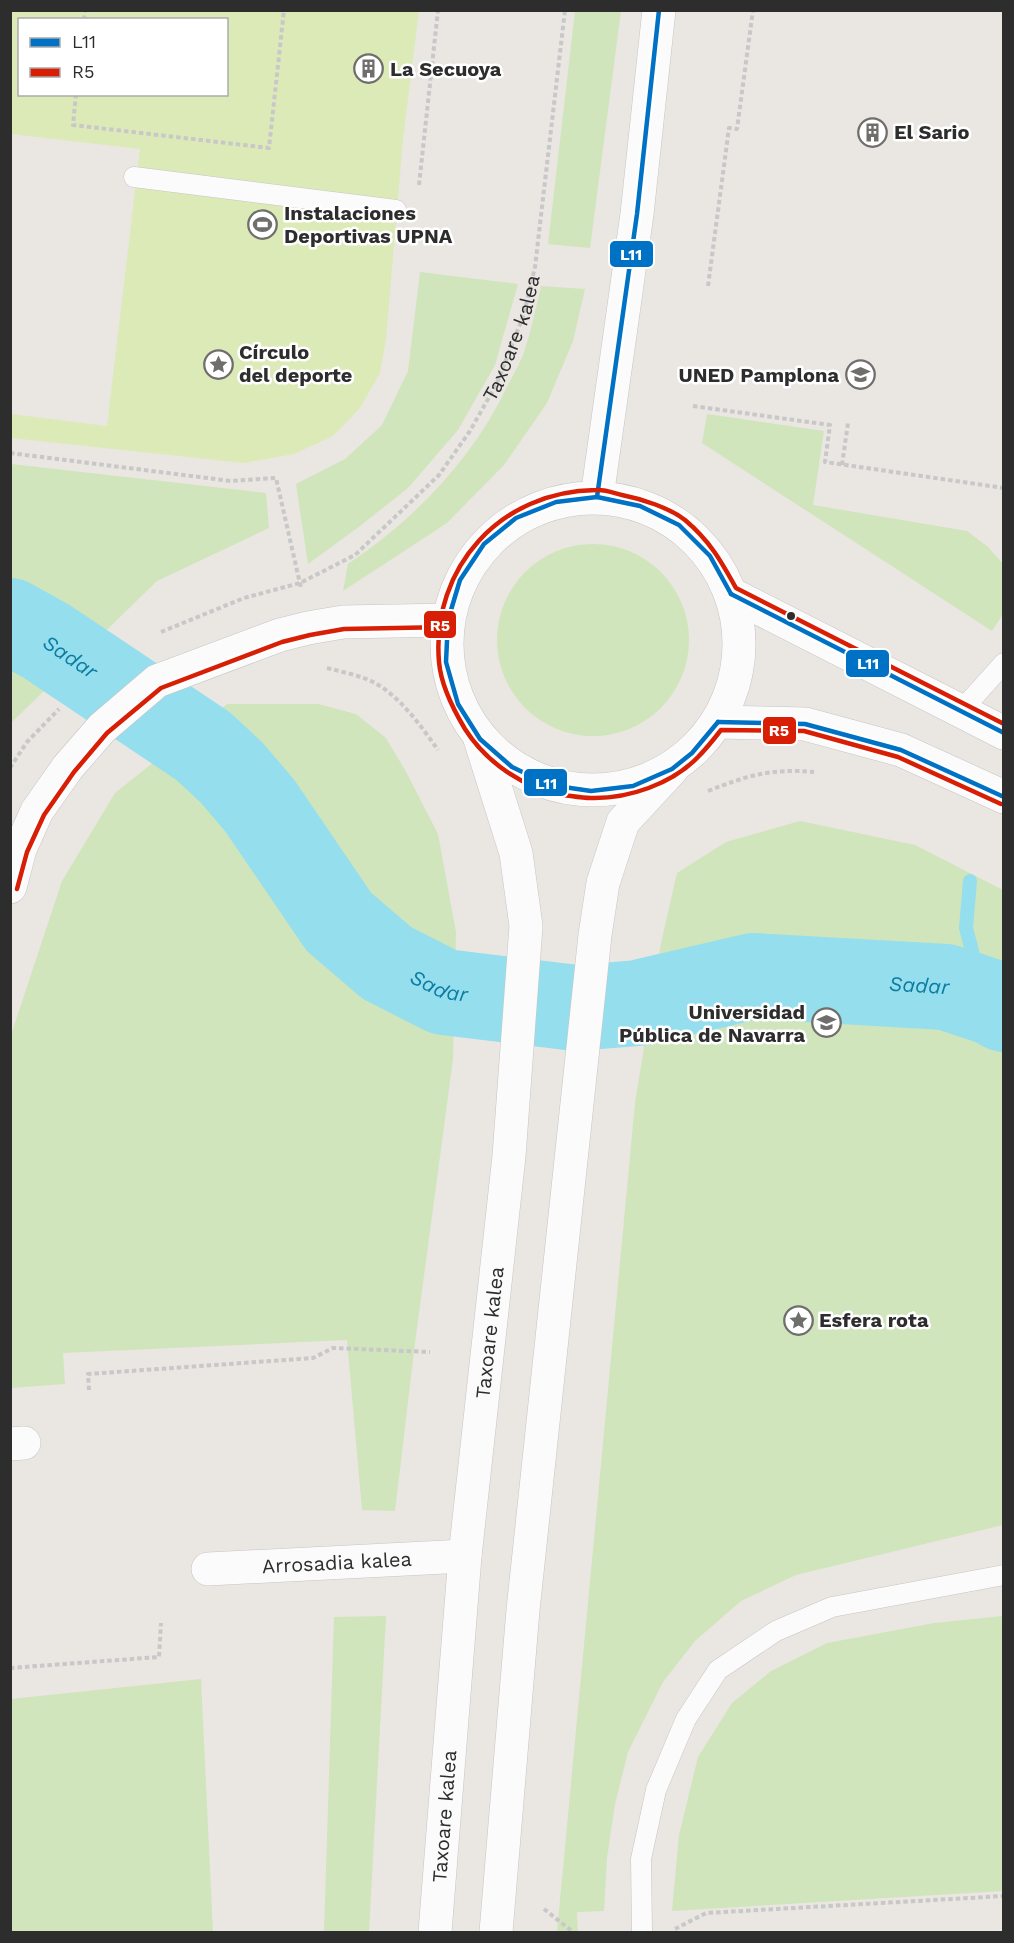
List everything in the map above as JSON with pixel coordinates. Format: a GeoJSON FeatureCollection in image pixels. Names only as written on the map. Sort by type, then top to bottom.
{"type":"FeatureCollection","features":[{"type":"Feature","properties":{"kind":"street"},"geometry":{"type":"LineString","coordinates":[[597,497],[637,214],[661,16]]}},
{"type":"Feature","properties":{"kind":"street"},"geometry":{"type":"LineString","coordinates":[[496,1932],[523,1610],[576,1098],[603,883],[623,822],[672,769],[692,753],[718,722],[733,691],[740,642],[731,594],[710,556],[680,525],[640,506],[597,497],[556,501],[516,518],[484,544],[460,580],[448,620],[446,662],[458,704],[480,739],[512,767],[550,785],[591,791],[633,786],[672,769]]}},
{"type":"Feature","properties":{"kind":"street"},"geometry":{"type":"LineString","coordinates":[[731,594],[1004,733]]}},
{"type":"Feature","properties":{"kind":"street"},"geometry":{"type":"LineString","coordinates":[[10,888],[20,849],[37,811],[68,767],[102,728],[157,681],[280,635],[308,628],[343,622],[448,620]]}},
{"type":"Feature","properties":{"kind":"street"},"geometry":{"type":"LineString","coordinates":[[718,722],[805,724],[900,750],[1004,797]]}},
{"type":"Feature","properties":{"kind":"street","name":"Taxoare kalea"},"geometry":{"type":"LineString","coordinates":[[435,1932],[465,1556],[509,1156],[526,926],[516,853],[480,739]]}},
{"type":"Feature","properties":{"kind":"street","name":"Arrosadia kalea"},"geometry":{"type":"LineString","coordinates":[[208,1569],[465,1556]]}},
{"type":"Feature","properties":{"kind":"lane"},"geometry":{"type":"LineString","coordinates":[[134,177],[396,210]]}},
{"type":"Feature","properties":{"kind":"lane"},"geometry":{"type":"LineString","coordinates":[[960,712],[1004,663]]}},
{"type":"Feature","properties":{"kind":"lane"},"geometry":{"type":"LineString","coordinates":[[642,1932],[641,1859],[656,1790],[686,1719],[718,1670],[776,1631],[832,1607],[1004,1575]]}},
{"type":"Feature","properties":{"kind":"path"},"geometry":{"type":"LineString","coordinates":[[76,96],[73,125],[269,148],[284,10]]}},
{"type":"Feature","properties":{"kind":"path"},"geometry":{"type":"LineString","coordinates":[[419,189],[438,10]]}},
{"type":"Feature","properties":{"kind":"path","name":"Taxoare kalea"},"geometry":{"type":"LineString","coordinates":[[267,592],[300,583],[355,555],[439,476],[470,431],[497,383],[524,314],[535,267],[565,10]]}},
{"type":"Feature","properties":{"kind":"path"},"geometry":{"type":"LineString","coordinates":[[708,286],[729,128],[737,129],[753,10]]}},
{"type":"Feature","properties":{"kind":"path"},"geometry":{"type":"LineString","coordinates":[[693,406],[830,425],[825,462],[1004,488]]}},
{"type":"Feature","properties":{"kind":"path"},"geometry":{"type":"LineString","coordinates":[[842,465],[848,423]]}},
{"type":"Feature","properties":{"kind":"path"},"geometry":{"type":"LineString","coordinates":[[10,453],[231,481],[276,478],[300,583]]}},
{"type":"Feature","properties":{"kind":"path"},"geometry":{"type":"LineString","coordinates":[[319,666],[373,682],[403,706],[441,755]]}},
{"type":"Feature","properties":{"kind":"path"},"geometry":{"type":"LineString","coordinates":[[10,768],[27,742]]}},
{"type":"Feature","properties":{"kind":"path"},"geometry":{"type":"LineString","coordinates":[[703,793],[760,773],[792,770],[815,772]]}},
{"type":"Feature","properties":{"kind":"path"},"geometry":{"type":"LineString","coordinates":[[89,1390],[88,1374],[313,1358],[333,1348],[430,1352]]}},
{"type":"Feature","properties":{"kind":"path"},"geometry":{"type":"LineString","coordinates":[[10,1668],[159,1657],[161,1623]]}},
{"type":"Feature","properties":{"kind":"path"},"geometry":{"type":"LineString","coordinates":[[668,1932],[706,1913],[1004,1896]]}},
{"type":"Feature","properties":{"kind":"path"},"geometry":{"type":"LineString","coordinates":[[544,1910],[573,1932]]}},
{"type":"Feature","properties":{"kind":"green space","name":"Instalaciones Deportivas UPNA"},"geometry":{"type":"Polygon","coordinates":[[[11,11],[419,11],[403,139],[386,339],[380,373],[360,408],[333,436],[294,454],[244,463],[11,438],[11,414],[107,426],[140,149],[11,134],[11,11]]]}},
{"type":"Feature","properties":{"kind":"green space"},"geometry":{"type":"Polygon","coordinates":[[[575,11],[621,11],[590,248],[548,244],[575,11]]]}},
{"type":"Feature","properties":{"kind":"green space"},"geometry":{"type":"Polygon","coordinates":[[[420,272],[518,284],[495,365],[458,430],[408,488],[308,564],[296,484],[345,459],[382,425],[408,371],[420,272]]]}},
{"type":"Feature","properties":{"kind":"green space"},"geometry":{"type":"Polygon","coordinates":[[[541,286],[585,289],[573,341],[547,403],[504,465],[447,523],[343,591],[348,564],[397,527],[419,507],[459,462],[494,412],[522,356],[541,286]]]}},
{"type":"Feature","properties":{"kind":"green space"},"geometry":{"type":"Polygon","coordinates":[[[707,414],[824,431],[813,505],[967,531],[988,547],[1003,564],[1003,614],[992,631],[702,443],[707,414]]]}},
{"type":"Feature","properties":{"kind":"green space"},"geometry":{"type":"Polygon","coordinates":[[[11,464],[266,493],[269,528],[157,581],[11,723],[11,464]]]}},
{"type":"Feature","properties":{"kind":"green space"},"geometry":{"type":"Polygon","coordinates":[[[584,544],[602,544],[630,551],[647,560],[661,572],[673,586],[682,603],[689,640],[682,677],[673,694],[661,708],[647,720],[630,729],[602,736],[584,736],[556,729],[539,720],[513,694],[501,668],[497,649],[497,631],[504,603],[513,586],[539,560],[565,548],[584,544]]]}},
{"type":"Feature","properties":{"kind":"green space"},"geometry":{"type":"Polygon","coordinates":[[[227,704],[318,704],[356,714],[386,738],[438,834],[456,932],[453,1059],[395,1511],[362,1510],[347,1340],[63,1353],[65,1384],[11,1388],[11,1035],[62,881],[115,793],[227,704]]]}},
{"type":"Feature","properties":{"kind":"green space"},"geometry":{"type":"Polygon","coordinates":[[[800,821],[915,845],[1003,890],[1003,1525],[796,1575],[741,1601],[695,1641],[663,1682],[628,1752],[615,1804],[607,1858],[604,1911],[577,1912],[578,1932],[557,1932],[635,1103],[661,943],[677,873],[726,842],[800,821]]]}},
{"type":"Feature","properties":{"kind":"green space"},"geometry":{"type":"Polygon","coordinates":[[[386,1616],[369,1932],[324,1932],[334,1617],[386,1616]]]}},
{"type":"Feature","properties":{"kind":"green space"},"geometry":{"type":"Polygon","coordinates":[[[1003,1616],[1003,1891],[672,1911],[679,1835],[698,1757],[732,1703],[771,1671],[827,1643],[934,1623],[1003,1616]]]}},
{"type":"Feature","properties":{"kind":"green space"},"geometry":{"type":"Polygon","coordinates":[[[201,1679],[213,1932],[11,1932],[11,1699],[201,1679]]]}},
{"type":"Feature","properties":{"kind":"waterway","name":"Sadar"},"geometry":{"type":"LineString","coordinates":[[10,621],[46,641],[203,746],[232,773],[260,806],[339,922],[387,963],[444,992],[576,1008],[638,1003],[754,976],[946,987],[994,1003],[1004,1009]]}},
{"type":"Feature","properties":{"kind":"waterway"},"geometry":{"type":"LineString","coordinates":[[970,881],[966,928],[978,974],[994,1003]]}},
{"type":"Feature","properties":{"kind":"transit line","name":"L11"},"geometry":{"type":"LineString","coordinates":[[597,497],[637,214],[659,10]]}},
{"type":"Feature","properties":{"kind":"transit line","name":"R5"},"geometry":{"type":"LineString","coordinates":[[1001,804],[898,757],[804,731],[721,730],[704,751],[676,775],[634,793],[591,798],[549,792],[507,772],[484,752],[465,729],[442,680],[439,662],[440,627],[447,595],[460,566],[479,541],[502,520],[530,504],[562,494],[606,491],[655,504],[685,520],[708,544],[736,588],[1004,724]]}},
{"type":"Feature","properties":{"kind":"transit line","name":"L11"},"geometry":{"type":"LineString","coordinates":[[718,722],[692,753],[672,769],[633,786],[591,791],[550,785],[512,767],[480,739],[458,704],[446,662],[448,620],[460,580],[484,544],[516,518],[556,502],[597,497],[640,506],[679,525],[710,556],[731,594]]}},
{"type":"Feature","properties":{"kind":"transit line","name":"L11"},"geometry":{"type":"LineString","coordinates":[[731,594],[1004,733]]}},
{"type":"Feature","properties":{"kind":"transit line","name":"R5"},"geometry":{"type":"LineString","coordinates":[[17,889],[27,852],[44,815],[74,772],[107,733],[161,688],[282,642],[310,635],[344,629],[448,627]]}},
{"type":"Feature","properties":{"kind":"transit line","name":"L11"},"geometry":{"type":"LineString","coordinates":[[718,722],[805,724],[901,750],[1004,797]]}},
{"type":"Feature","properties":{"kind":"place","name":"La Secuoya"},"geometry":{"type":"Point","coordinates":[369,69]}},
{"type":"Feature","properties":{"kind":"place","name":"El Sario"},"geometry":{"type":"Point","coordinates":[873,132]}},
{"type":"Feature","properties":{"kind":"place","name":"Instalaciones Deportivas UPNA"},"geometry":{"type":"Point","coordinates":[263,224]}},
{"type":"Feature","properties":{"kind":"place","name":"Círculo del deporte"},"geometry":{"type":"Point","coordinates":[218,364]}},
{"type":"Feature","properties":{"kind":"place","name":"UNED Pamplona"},"geometry":{"type":"Point","coordinates":[860,375]}},
{"type":"Feature","properties":{"kind":"place","name":"Universidad Pública de Navarra"},"geometry":{"type":"Point","coordinates":[826,1023]}},
{"type":"Feature","properties":{"kind":"place","name":"Esfera rota"},"geometry":{"type":"Point","coordinates":[798,1320]}}]}
